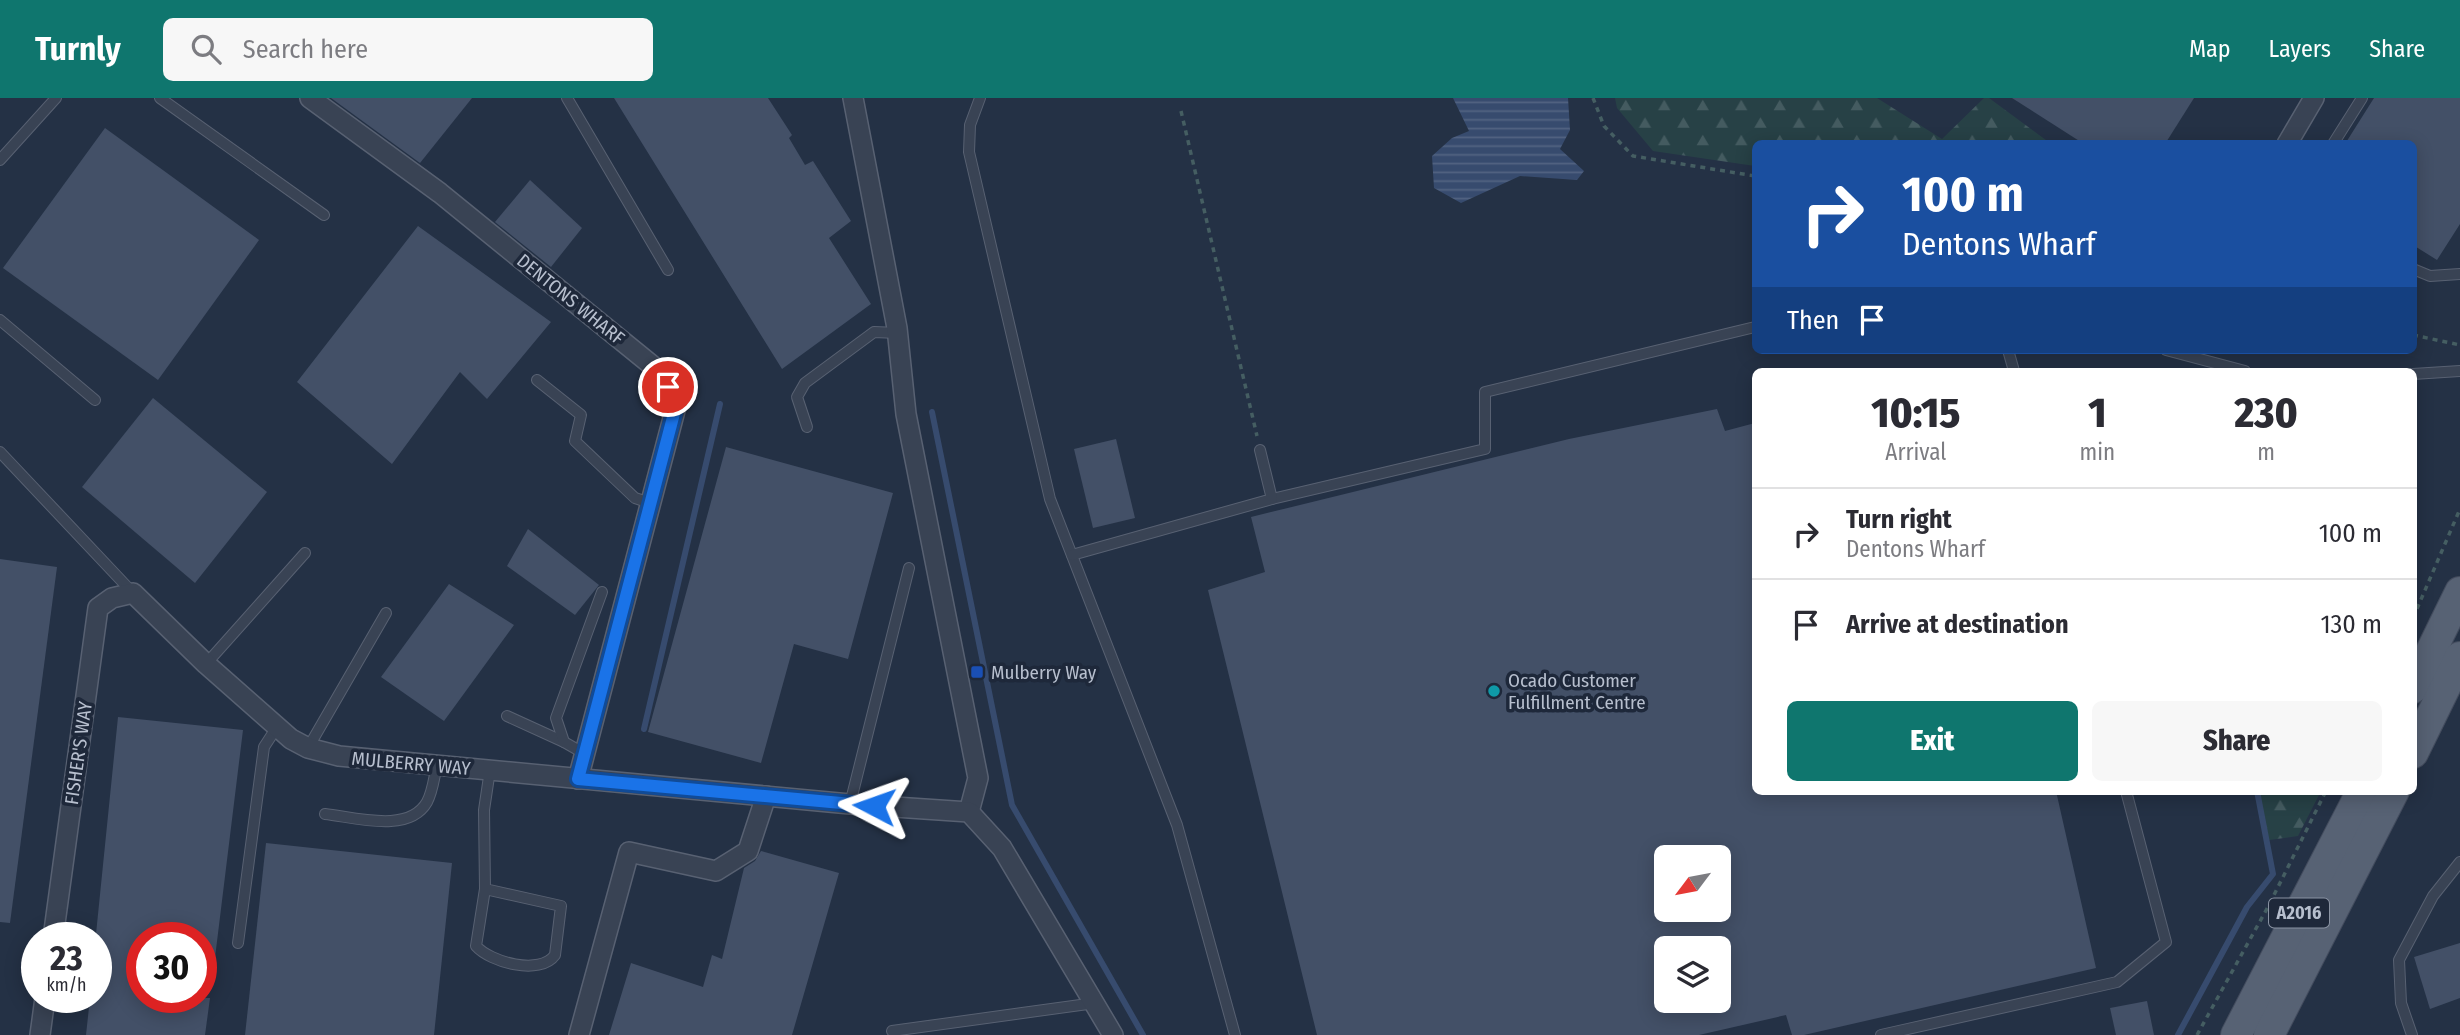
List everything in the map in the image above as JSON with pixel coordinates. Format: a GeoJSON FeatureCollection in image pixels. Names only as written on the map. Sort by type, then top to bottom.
{"type":"FeatureCollection","features":[{"type":"Feature","properties":{"kind":"main road"},"geometry":{"type":"LineString","coordinates":[[2417,680],[2460,592]]}},
{"type":"Feature","properties":{"kind":"main road"},"geometry":{"type":"LineString","coordinates":[[2417,745],[2460,657]]}},
{"type":"Feature","properties":{"kind":"main road","name":"A2016"},"geometry":{"type":"LineString","coordinates":[[2236,1035],[2360,795]]}},
{"type":"Feature","properties":{"kind":"main road","name":"A2016"},"geometry":{"type":"LineString","coordinates":[[2269,1035],[2392,795]]}},
{"type":"Feature","properties":{"kind":"street","name":"DENTONS WHARF"},"geometry":{"type":"LineString","coordinates":[[310,98],[440,193],[659,371],[677,402],[578,779]]}},
{"type":"Feature","properties":{"kind":"street"},"geometry":{"type":"LineString","coordinates":[[853,98],[898,333],[906,414],[978,778],[969,812],[1002,848],[1113,1035]]}},
{"type":"Feature","properties":{"kind":"street"},"geometry":{"type":"LineString","coordinates":[[2289,140],[2314,98]]}},
{"type":"Feature","properties":{"kind":"street","name":"MULBERRY WAY"},"geometry":{"type":"LineString","coordinates":[[134,593],[206,664],[277,727],[308,748],[339,756],[850,804],[969,812]]}},
{"type":"Feature","properties":{"kind":"street","name":"FISHER'S WAY"},"geometry":{"type":"LineString","coordinates":[[55,922],[98,608],[111,598],[134,593]]}},
{"type":"Feature","properties":{"kind":"street"},"geometry":{"type":"LineString","coordinates":[[579,1035],[629,852],[716,871],[748,851],[766,796]]}},
{"type":"Feature","properties":{"kind":"street"},"geometry":{"type":"LineString","coordinates":[[40,1035],[43,1013]]}},
{"type":"Feature","properties":{"kind":"lane"},"geometry":{"type":"LineString","coordinates":[[160,98],[324,215]]}},
{"type":"Feature","properties":{"kind":"lane"},"geometry":{"type":"LineString","coordinates":[[567,98],[668,270]]}},
{"type":"Feature","properties":{"kind":"lane"},"geometry":{"type":"LineString","coordinates":[[980,98],[970,125],[969,152],[1050,499],[1177,825],[1235,1035]]}},
{"type":"Feature","properties":{"kind":"lane"},"geometry":{"type":"LineString","coordinates":[[2336,140],[2362,98]]}},
{"type":"Feature","properties":{"kind":"lane"},"geometry":{"type":"LineString","coordinates":[[0,160],[52,99]]}},
{"type":"Feature","properties":{"kind":"lane"},"geometry":{"type":"LineString","coordinates":[[2417,270],[2437,276],[2460,274]]}},
{"type":"Feature","properties":{"kind":"lane"},"geometry":{"type":"LineString","coordinates":[[0,320],[96,400]]}},
{"type":"Feature","properties":{"kind":"lane"},"geometry":{"type":"LineString","coordinates":[[1072,555],[1272,499],[1485,449],[1485,392],[1752,328]]}},
{"type":"Feature","properties":{"kind":"lane"},"geometry":{"type":"LineString","coordinates":[[807,427],[797,397],[805,383],[874,332],[898,333]]}},
{"type":"Feature","properties":{"kind":"lane"},"geometry":{"type":"LineString","coordinates":[[2181,354],[2234,368]]}},
{"type":"Feature","properties":{"kind":"lane"},"geometry":{"type":"LineString","coordinates":[[2417,374],[2460,371]]}},
{"type":"Feature","properties":{"kind":"lane"},"geometry":{"type":"LineString","coordinates":[[537,380],[581,415],[575,441],[635,498],[650,503]]}},
{"type":"Feature","properties":{"kind":"lane"},"geometry":{"type":"LineString","coordinates":[[1260,450],[1272,499]]}},
{"type":"Feature","properties":{"kind":"lane","name":"MULBERRY WAY"},"geometry":{"type":"LineString","coordinates":[[0,452],[134,593]]}},
{"type":"Feature","properties":{"kind":"lane"},"geometry":{"type":"LineString","coordinates":[[206,664],[305,553]]}},
{"type":"Feature","properties":{"kind":"lane"},"geometry":{"type":"LineString","coordinates":[[850,804],[909,568]]}},
{"type":"Feature","properties":{"kind":"lane"},"geometry":{"type":"LineString","coordinates":[[564,743],[556,719],[602,592]]}},
{"type":"Feature","properties":{"kind":"lane"},"geometry":{"type":"LineString","coordinates":[[308,748],[386,613]]}},
{"type":"Feature","properties":{"kind":"lane"},"geometry":{"type":"LineString","coordinates":[[507,716],[585,754]]}},
{"type":"Feature","properties":{"kind":"lane"},"geometry":{"type":"LineString","coordinates":[[238,943],[264,747],[277,727]]}},
{"type":"Feature","properties":{"kind":"lane"},"geometry":{"type":"LineString","coordinates":[[325,814],[400,820],[419,812],[426,803],[437,765]]}},
{"type":"Feature","properties":{"kind":"lane"},"geometry":{"type":"LineString","coordinates":[[485,889],[561,906],[555,955],[551,960],[545,965],[522,964],[483,954],[475,939],[485,889],[484,810],[490,770]]}},
{"type":"Feature","properties":{"kind":"lane"},"geometry":{"type":"LineString","coordinates":[[1881,1035],[2117,982],[2166,942],[2127,795]]}},
{"type":"Feature","properties":{"kind":"lane"},"geometry":{"type":"LineString","coordinates":[[2412,1035],[2401,1003],[2399,960],[2433,896],[2460,862]]}},
{"type":"Feature","properties":{"kind":"lane"},"geometry":{"type":"LineString","coordinates":[[892,1031],[1095,1003]]}},
{"type":"Feature","properties":{"kind":"path"},"geometry":{"type":"LineString","coordinates":[[1593,98],[1604,126],[1633,156],[1752,176]]}},
{"type":"Feature","properties":{"kind":"path"},"geometry":{"type":"LineString","coordinates":[[1181,111],[1260,450]]}},
{"type":"Feature","properties":{"kind":"path"},"geometry":{"type":"LineString","coordinates":[[2417,336],[2460,345]]}},
{"type":"Feature","properties":{"kind":"path"},"geometry":{"type":"LineString","coordinates":[[2417,609],[2460,509]]}},
{"type":"Feature","properties":{"kind":"path"},"geometry":{"type":"LineString","coordinates":[[2197,1035],[2269,905],[2324,795]]}},
{"type":"Feature","properties":{"kind":"green space"},"geometry":{"type":"Polygon","coordinates":[[[1615,98],[1877,98],[1942,139],[1984,98],[1989,98],[2046,140],[1752,140],[1752,166],[1653,151],[1617,108],[1615,98]]]}},
{"type":"Feature","properties":{"kind":"green space"},"geometry":{"type":"Polygon","coordinates":[[[2256,795],[2319,795],[2298,836],[2269,840],[2256,795]]]}},
{"type":"Feature","properties":{"kind":"water"},"geometry":{"type":"Polygon","coordinates":[[[1453,98],[1568,98],[1570,130],[1560,149],[1584,171],[1577,180],[1520,176],[1461,203],[1434,188],[1432,156],[1452,138],[1469,131],[1453,98]]]}},
{"type":"Feature","properties":{"kind":"building"},"geometry":{"type":"Polygon","coordinates":[[[331,98],[472,98],[420,163],[331,98]]]}},
{"type":"Feature","properties":{"kind":"building"},"geometry":{"type":"Polygon","coordinates":[[[614,98],[768,98],[792,135],[789,138],[805,165],[813,161],[851,221],[829,238],[871,304],[782,369],[614,98]]]}},
{"type":"Feature","properties":{"kind":"building"},"geometry":{"type":"Polygon","coordinates":[[[2012,98],[2194,98],[2168,140],[2078,140],[2012,98]]]}},
{"type":"Feature","properties":{"kind":"building"},"geometry":{"type":"Polygon","coordinates":[[[2374,98],[2460,98],[2460,224],[2437,260],[2417,248],[2417,140],[2348,140],[2374,98]]]}},
{"type":"Feature","properties":{"kind":"building"},"geometry":{"type":"Polygon","coordinates":[[[105,128],[259,240],[158,380],[3,268],[105,128]]]}},
{"type":"Feature","properties":{"kind":"building"},"geometry":{"type":"Polygon","coordinates":[[[530,180],[582,228],[551,267],[495,222],[530,180]]]}},
{"type":"Feature","properties":{"kind":"building"},"geometry":{"type":"Polygon","coordinates":[[[418,226],[551,322],[487,399],[460,372],[392,464],[297,382],[418,226]]]}},
{"type":"Feature","properties":{"kind":"building"},"geometry":{"type":"Polygon","coordinates":[[[153,398],[267,492],[195,583],[82,487],[153,398]]]}},
{"type":"Feature","properties":{"kind":"building","name":"Ocado Customer Fulfillment Centre"},"geometry":{"type":"Polygon","coordinates":[[[1717,409],[1725,431],[1752,424],[1752,795],[2057,795],[2096,968],[1804,1035],[1792,1035],[1786,1015],[1699,1035],[1317,1035],[1208,590],[1265,572],[1251,517],[1569,439],[1717,409]]]}},
{"type":"Feature","properties":{"kind":"building"},"geometry":{"type":"Polygon","coordinates":[[[1116,439],[1135,518],[1093,528],[1074,449],[1116,439]]]}},
{"type":"Feature","properties":{"kind":"building"},"geometry":{"type":"Polygon","coordinates":[[[726,447],[893,493],[848,659],[794,644],[761,763],[648,732],[726,447]]]}},
{"type":"Feature","properties":{"kind":"building"},"geometry":{"type":"Polygon","coordinates":[[[528,529],[599,585],[575,615],[507,566],[528,529]]]}},
{"type":"Feature","properties":{"kind":"building"},"geometry":{"type":"Polygon","coordinates":[[[0,559],[57,567],[10,923],[0,922],[0,559]]]}},
{"type":"Feature","properties":{"kind":"building"},"geometry":{"type":"Polygon","coordinates":[[[449,584],[514,625],[444,721],[381,677],[449,584]]]}},
{"type":"Feature","properties":{"kind":"building"},"geometry":{"type":"Polygon","coordinates":[[[118,717],[243,730],[217,941],[217,922],[126,922],[126,1013],[208,1013],[205,1035],[86,1035],[88,1013],[112,1013],[112,922],[97,922],[118,717]]]}},
{"type":"Feature","properties":{"kind":"building"},"geometry":{"type":"Polygon","coordinates":[[[266,843],[452,863],[434,1035],[245,1035],[266,843]]]}},
{"type":"Feature","properties":{"kind":"building"},"geometry":{"type":"Polygon","coordinates":[[[761,851],[839,873],[792,1035],[609,1035],[631,963],[703,987],[712,955],[722,959],[744,868],[755,861],[761,851]]]}},
{"type":"Feature","properties":{"kind":"building"},"geometry":{"type":"Polygon","coordinates":[[[2460,943],[2460,998],[2430,1009],[2414,957],[2460,943]]]}},
{"type":"Feature","properties":{"kind":"building"},"geometry":{"type":"Polygon","coordinates":[[[2147,1001],[2154,1035],[2116,1035],[2110,1008],[2147,1001]]]}},
{"type":"Feature","properties":{"kind":"waterway"},"geometry":{"type":"LineString","coordinates":[[644,729],[720,404]]}},
{"type":"Feature","properties":{"kind":"waterway"},"geometry":{"type":"LineString","coordinates":[[932,412],[1012,805],[1143,1035]]}},
{"type":"Feature","properties":{"kind":"waterway"},"geometry":{"type":"LineString","coordinates":[[2178,1035],[2247,907],[2273,874],[2258,795]]}},
{"type":"Feature","properties":{"kind":"place","name":"Mulberry Way"},"geometry":{"type":"Point","coordinates":[977,672]}},
{"type":"Feature","properties":{"kind":"place","name":"Ocado Customer Fulfillment Centre"},"geometry":{"type":"Point","coordinates":[1494,691]}},
{"type":"Feature","properties":{"kind":"route"},"geometry":{"type":"LineString","coordinates":[[668,387],[677,402],[578,779],[874,806]]}}]}
